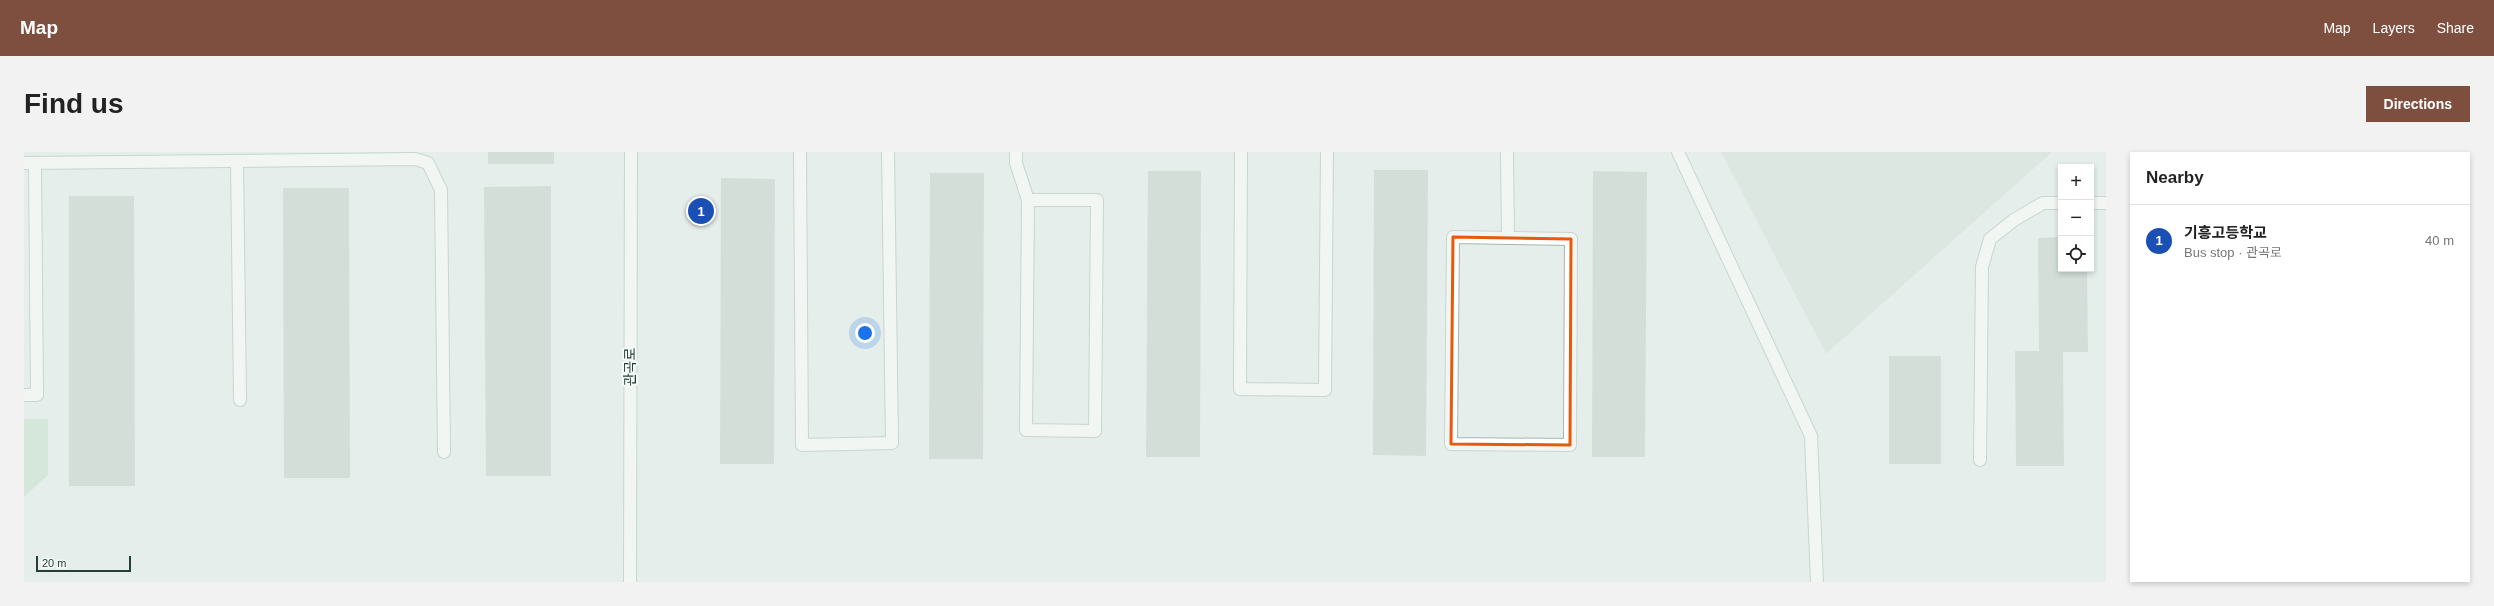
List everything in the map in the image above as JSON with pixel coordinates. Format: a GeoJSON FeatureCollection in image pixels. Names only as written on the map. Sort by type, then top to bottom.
{"type":"FeatureCollection","features":[{"type":"Feature","properties":{"kind":"street","name":"관곡로"},"geometry":{"type":"LineString","coordinates":[[630,582],[631,152]]}},
{"type":"Feature","properties":{"kind":"street"},"geometry":{"type":"LineString","coordinates":[[800,152],[802,445],[892,443],[888,152]]}},
{"type":"Feature","properties":{"kind":"street"},"geometry":{"type":"LineString","coordinates":[[1016,152],[1016,163],[1028,200],[1026,430],[1095,431],[1097,200],[1028,200]]}},
{"type":"Feature","properties":{"kind":"street"},"geometry":{"type":"LineString","coordinates":[[1241,152],[1240,389],[1326,390],[1327,152]]}},
{"type":"Feature","properties":{"kind":"street"},"geometry":{"type":"LineString","coordinates":[[1507,152],[1508,238]]}},
{"type":"Feature","properties":{"kind":"street"},"geometry":{"type":"LineString","coordinates":[[1678,152],[1811,436],[1817,582]]}},
{"type":"Feature","properties":{"kind":"street"},"geometry":{"type":"LineString","coordinates":[[24,395],[36,395],[29,209],[29,163],[238,161],[394,156],[415,159],[428,163],[436,176],[441,190],[444,452]]}},
{"type":"Feature","properties":{"kind":"street"},"geometry":{"type":"LineString","coordinates":[[238,161],[240,400]]}},
{"type":"Feature","properties":{"kind":"street"},"geometry":{"type":"LineString","coordinates":[[1980,460],[1982,267],[1990,239],[2014,220],[2043,203],[2058,203]]}},
{"type":"Feature","properties":{"kind":"street"},"geometry":{"type":"LineString","coordinates":[[2094,203],[2106,203]]}},
{"type":"Feature","properties":{"kind":"street"},"geometry":{"type":"LineString","coordinates":[[1453,237],[1508,238],[1571,239],[1570,445],[1451,444],[1453,237]]}},
{"type":"Feature","properties":{"kind":"highlighted area"},"geometry":{"type":"Polygon","coordinates":[[[1453,237],[1571,239],[1570,445],[1451,444],[1453,237]]]}},
{"type":"Feature","properties":{"kind":"shaded area"},"geometry":{"type":"Polygon","coordinates":[[[1721,152],[2052,152],[1826,354],[1721,152]]]}},
{"type":"Feature","properties":{"kind":"green space"},"geometry":{"type":"Polygon","coordinates":[[[24,419],[48,419],[48,475],[24,497],[24,419]]]}},
{"type":"Feature","properties":{"kind":"building"},"geometry":{"type":"Polygon","coordinates":[[[488,152],[554,152],[554,164],[488,164],[488,152]]]}},
{"type":"Feature","properties":{"kind":"building"},"geometry":{"type":"Polygon","coordinates":[[[1374,170],[1428,170],[1426,456],[1373,455],[1374,170]]]}},
{"type":"Feature","properties":{"kind":"building"},"geometry":{"type":"Polygon","coordinates":[[[1148,171],[1201,171],[1200,457],[1146,457],[1148,171]]]}},
{"type":"Feature","properties":{"kind":"building"},"geometry":{"type":"Polygon","coordinates":[[[1593,171],[1647,172],[1645,457],[1592,457],[1593,171]]]}},
{"type":"Feature","properties":{"kind":"building"},"geometry":{"type":"Polygon","coordinates":[[[930,173],[984,173],[983,459],[929,459],[930,173]]]}},
{"type":"Feature","properties":{"kind":"building"},"geometry":{"type":"Polygon","coordinates":[[[721,178],[775,179],[774,464],[720,464],[721,178]]]}},
{"type":"Feature","properties":{"kind":"building"},"geometry":{"type":"Polygon","coordinates":[[[551,186],[551,476],[486,476],[484,187],[551,186]]]}},
{"type":"Feature","properties":{"kind":"building"},"geometry":{"type":"Polygon","coordinates":[[[283,188],[349,188],[350,478],[284,478],[283,188]]]}},
{"type":"Feature","properties":{"kind":"building"},"geometry":{"type":"Polygon","coordinates":[[[69,196],[134,196],[135,486],[69,486],[69,196]]]}},
{"type":"Feature","properties":{"kind":"building"},"geometry":{"type":"Polygon","coordinates":[[[2058,237],[2058,272],[2087,272],[2088,352],[2063,352],[2064,466],[2016,466],[2015,351],[2039,351],[2038,238],[2058,237]]]}},
{"type":"Feature","properties":{"kind":"building"},"geometry":{"type":"Polygon","coordinates":[[[1889,356],[1941,356],[1941,464],[1889,464],[1889,356]]]}},
{"type":"Feature","properties":{"kind":"place","name":"기흥고등학교"},"geometry":{"type":"Point","coordinates":[701,211]}}]}
